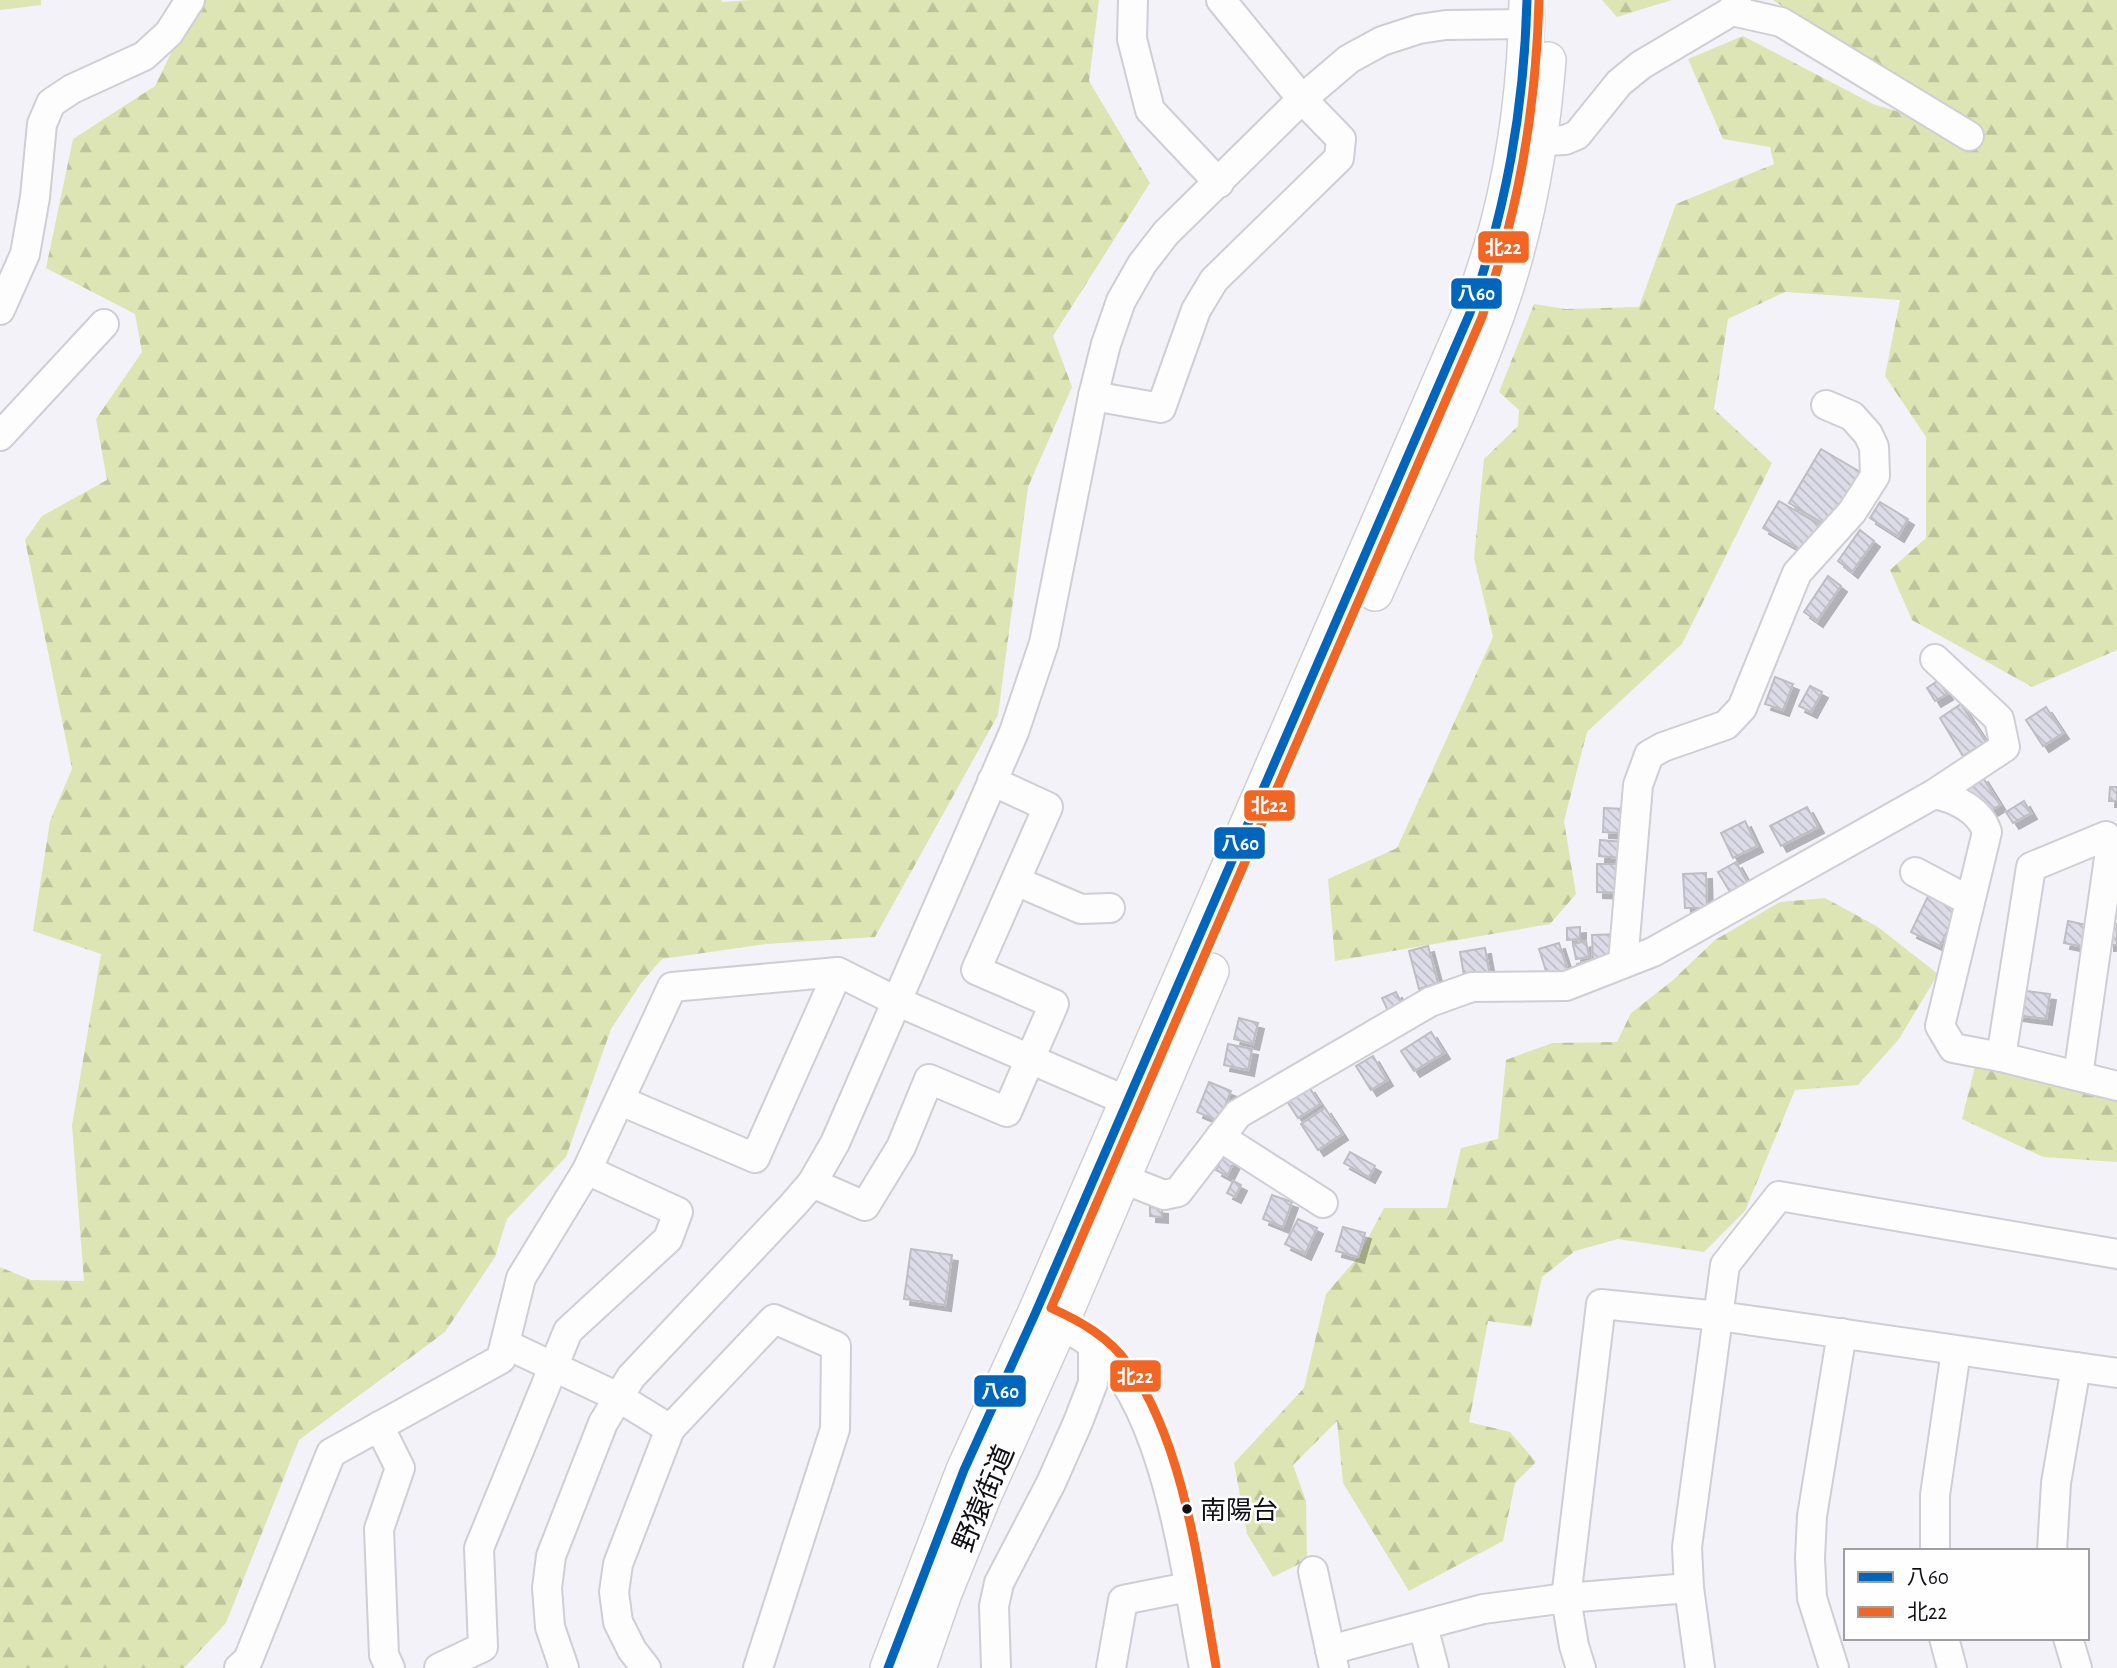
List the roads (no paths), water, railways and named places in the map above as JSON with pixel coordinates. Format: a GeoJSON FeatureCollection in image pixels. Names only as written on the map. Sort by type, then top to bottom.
{"type":"FeatureCollection","features":[{"type":"Feature","properties":{"kind":"main road","name":"野猿街道"},"geometry":{"type":"LineString","coordinates":[[888,1668],[964,1470],[1121,1178],[1471,376],[1505,290],[1540,141],[1548,63],[1535,8]]}},
{"type":"Feature","properties":{"kind":"main road","name":"野猿街道"},"geometry":{"type":"LineString","coordinates":[[918,1668],[1127,1101],[1470,313],[1498,225],[1535,8]]}},
{"type":"Feature","properties":{"kind":"street"},"geometry":{"type":"LineString","coordinates":[[0,310],[26,254],[42,124],[51,103],[72,89],[145,56],[169,33],[190,0]]}},
{"type":"Feature","properties":{"kind":"street"},"geometry":{"type":"LineString","coordinates":[[1133,0],[1132,39],[1150,110],[1219,183]]}},
{"type":"Feature","properties":{"kind":"street"},"geometry":{"type":"LineString","coordinates":[[1093,396],[1161,408],[1195,310],[1214,280],[1339,158],[1341,139],[1303,99],[1220,0]]}},
{"type":"Feature","properties":{"kind":"street"},"geometry":{"type":"LineString","coordinates":[[1540,141],[1565,140],[1577,135],[1619,83],[1641,65],[1735,6],[1781,22],[1969,136]]}},
{"type":"Feature","properties":{"kind":"street"},"geometry":{"type":"LineString","coordinates":[[564,1668],[550,1627],[547,1588],[551,1556],[603,1423],[631,1377],[812,1182],[835,1143],[1014,732],[1044,643],[1093,396],[1106,344],[1121,301],[1142,264],[1166,233],[1303,99],[1349,59],[1394,37],[1419,29],[1535,8]]}},
{"type":"Feature","properties":{"kind":"street"},"geometry":{"type":"LineString","coordinates":[[0,436],[104,324]]}},
{"type":"Feature","properties":{"kind":"street"},"geometry":{"type":"LineString","coordinates":[[1623,963],[1638,785],[1649,755],[1663,747],[1726,725],[1742,708],[1797,573],[1852,512],[1875,477],[1874,447],[1868,434],[1852,416],[1826,405]]}},
{"type":"Feature","properties":{"kind":"street"},"geometry":{"type":"LineString","coordinates":[[1121,1178],[1164,1195],[1178,1192],[1238,1114],[1430,1002],[1472,987],[1566,986],[1653,952],[1716,919],[1934,794],[2005,747],[1999,719],[1936,659]]}},
{"type":"Feature","properties":{"kind":"street"},"geometry":{"type":"LineString","coordinates":[[812,1182],[865,1206],[901,1147],[929,1079],[1007,1112],[1031,1059],[1055,1004],[976,970],[1048,807],[992,782]]}},
{"type":"Feature","properties":{"kind":"street"},"geometry":{"type":"LineString","coordinates":[[1934,794],[1954,798],[1984,822],[1987,832],[1940,1026],[1953,1048],[2117,1086]]}},
{"type":"Feature","properties":{"kind":"street"},"geometry":{"type":"LineString","coordinates":[[2001,1057],[2031,867],[2106,835],[2110,851],[2078,1076]]}},
{"type":"Feature","properties":{"kind":"street"},"geometry":{"type":"LineString","coordinates":[[1915,872],[1970,901]]}},
{"type":"Feature","properties":{"kind":"street"},"geometry":{"type":"LineString","coordinates":[[1016,881],[1081,909],[1110,908]]}},
{"type":"Feature","properties":{"kind":"street"},"geometry":{"type":"LineString","coordinates":[[249,1665],[331,1453],[501,1359],[522,1278],[587,1170],[621,1101],[671,987],[838,972],[896,1001],[1127,1101]]}},
{"type":"Feature","properties":{"kind":"street"},"geometry":{"type":"LineString","coordinates":[[621,1101],[755,1158],[838,972]]}},
{"type":"Feature","properties":{"kind":"street"},"geometry":{"type":"LineString","coordinates":[[1220,1138],[1323,1203]]}},
{"type":"Feature","properties":{"kind":"street"},"geometry":{"type":"LineString","coordinates":[[439,1668],[483,1647],[479,1548],[568,1331],[668,1239],[678,1212],[587,1170]]}},
{"type":"Feature","properties":{"kind":"street"},"geometry":{"type":"LineString","coordinates":[[1700,1668],[1689,1588],[1687,1547],[1725,1265],[1779,1196],[2117,1254]]}},
{"type":"Feature","properties":{"kind":"street"},"geometry":{"type":"LineString","coordinates":[[1581,1668],[1574,1646],[1566,1598],[1601,1304],[1719,1316],[2117,1373]]}},
{"type":"Feature","properties":{"kind":"street"},"geometry":{"type":"LineString","coordinates":[[646,1668],[632,1650],[618,1622],[614,1592],[618,1564],[670,1429],[774,1319],[835,1346],[835,1429],[758,1668]]}},
{"type":"Feature","properties":{"kind":"street"},"geometry":{"type":"LineString","coordinates":[[1047,1319],[1093,1345],[1112,1365],[1151,1432],[1167,1483],[1204,1668]]}},
{"type":"Feature","properties":{"kind":"street"},"geometry":{"type":"LineString","coordinates":[[1834,1668],[1812,1598],[1810,1558],[1812,1516],[1842,1333]]}},
{"type":"Feature","properties":{"kind":"street"},"geometry":{"type":"LineString","coordinates":[[505,1344],[552,1368],[618,1396],[670,1429]]}},
{"type":"Feature","properties":{"kind":"street"},"geometry":{"type":"LineString","coordinates":[[996,1668],[994,1606],[999,1583],[1051,1483],[1078,1422],[1093,1383],[1093,1345]]}},
{"type":"Feature","properties":{"kind":"street"},"geometry":{"type":"LineString","coordinates":[[1935,1549],[1935,1496],[1956,1351]]}},
{"type":"Feature","properties":{"kind":"street"},"geometry":{"type":"LineString","coordinates":[[2052,1549],[2056,1482],[2076,1367]]}},
{"type":"Feature","properties":{"kind":"street"},"geometry":{"type":"LineString","coordinates":[[379,1426],[400,1468],[379,1529],[384,1655],[390,1668]]}},
{"type":"Feature","properties":{"kind":"street"},"geometry":{"type":"LineString","coordinates":[[1313,1571],[1332,1659],[1423,1626],[1483,1609],[1566,1598],[1689,1588]]}},
{"type":"Feature","properties":{"kind":"street"},"geometry":{"type":"LineString","coordinates":[[1111,1668],[1123,1600],[1188,1587]]}},
{"type":"Feature","properties":{"kind":"street"},"geometry":{"type":"LineString","coordinates":[[1423,1626],[1434,1668]]}},
{"type":"Feature","properties":{"kind":"street"},"geometry":{"type":"LineString","coordinates":[[1945,1640],[1952,1668]]}},
{"type":"Feature","properties":{"kind":"street"},"geometry":{"type":"LineString","coordinates":[[2069,1640],[2077,1668]]}},
{"type":"Feature","properties":{"kind":"place","name":"南陽台"},"geometry":{"type":"Point","coordinates":[1187,1509]}}]}
